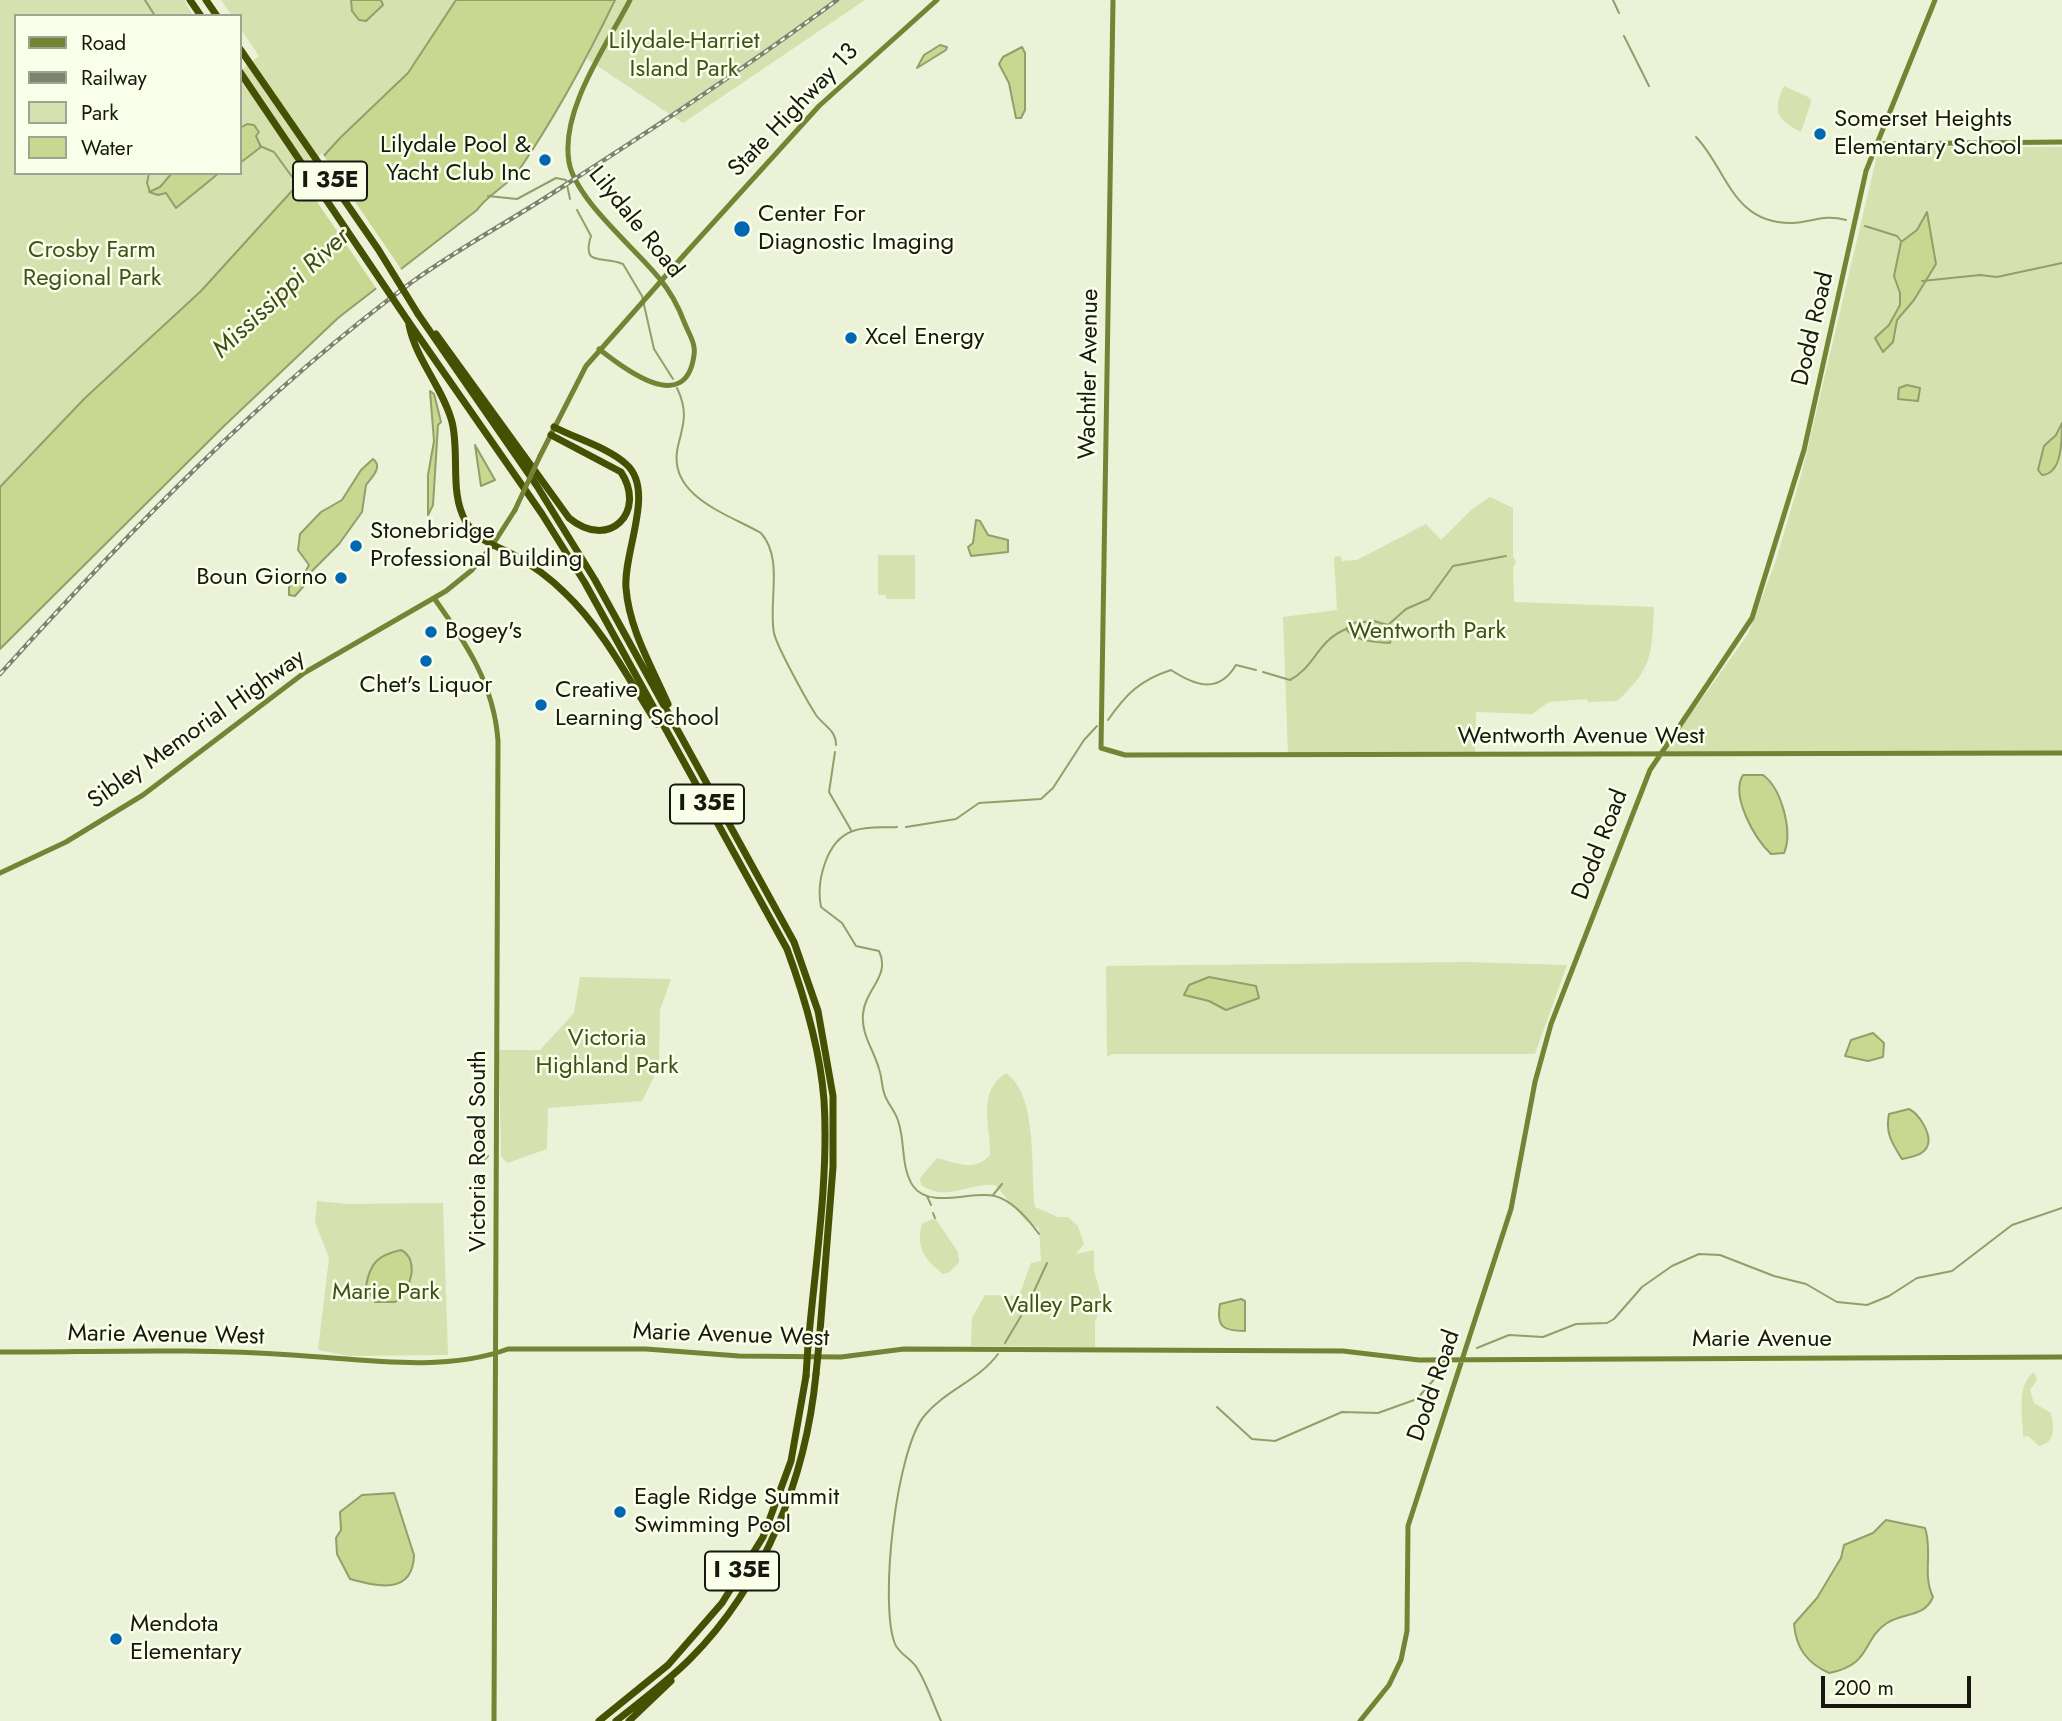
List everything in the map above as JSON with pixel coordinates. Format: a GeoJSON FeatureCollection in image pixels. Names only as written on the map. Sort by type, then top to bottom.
{"type":"FeatureCollection","features":[{"type":"Feature","properties":{"kind":"highway","name":"I 35E"},"geometry":{"type":"LineString","coordinates":[[242,52],[378,249],[418,314],[550,507],[687,746],[794,942],[818,1011],[833,1096],[832,1167],[819,1344],[808,1432],[782,1518],[749,1582],[690,1660],[616,1721]]}},
{"type":"Feature","properties":{"kind":"highway","name":"I 35E"},"geometry":{"type":"LineString","coordinates":[[242,75],[542,514],[585,583],[787,949],[809,1014],[824,1101],[824,1151],[806,1376],[791,1461],[763,1537],[722,1603],[668,1665],[599,1721]]}},
{"type":"Feature","properties":{"kind":"highway"},"geometry":{"type":"LineString","coordinates":[[408,321],[412,339],[437,384],[452,423],[458,496],[462,513],[473,531],[492,546],[540,572],[579,606],[683,761]]}},
{"type":"Feature","properties":{"kind":"highway"},"geometry":{"type":"LineString","coordinates":[[424,322],[443,340],[569,518],[580,527],[595,532],[617,524],[629,504],[629,487],[621,472],[552,431]]}},
{"type":"Feature","properties":{"kind":"highway"},"geometry":{"type":"LineString","coordinates":[[552,431],[616,457],[636,476],[640,489],[639,504],[626,566],[629,609],[687,746]]}},
{"type":"Feature","properties":{"kind":"highway"},"geometry":{"type":"LineString","coordinates":[[628,1721],[690,1660]]}},
{"type":"Feature","properties":{"kind":"street","name":"Lilydale Road"},"geometry":{"type":"LineString","coordinates":[[599,349],[642,380],[655,385],[677,382],[685,375],[694,355],[693,342],[669,291],[597,209],[569,164],[567,139],[580,97],[629,0]]}},
{"type":"Feature","properties":{"kind":"street","name":"State Highway 13"},"geometry":{"type":"LineString","coordinates":[[540,456],[574,386],[599,349],[819,106],[937,0]]}},
{"type":"Feature","properties":{"kind":"street","name":"Wachtler Avenue"},"geometry":{"type":"LineString","coordinates":[[1101,748],[1113,0]]}},
{"type":"Feature","properties":{"kind":"street","name":"Dodd Road"},"geometry":{"type":"LineString","coordinates":[[1360,1721],[1389,1685],[1401,1660],[1407,1631],[1408,1526],[1511,1209],[1535,1082],[1551,1024],[1639,792],[1659,754],[1752,618],[1804,450],[1860,197],[1875,144],[1935,0]]}},
{"type":"Feature","properties":{"kind":"street"},"geometry":{"type":"LineString","coordinates":[[1875,144],[2062,142]]}},
{"type":"Feature","properties":{"kind":"street","name":"Sibley Memorial Highway"},"geometry":{"type":"LineString","coordinates":[[0,873],[66,842],[143,794],[198,756],[270,697],[434,598],[472,570],[492,546],[515,510],[540,456]]}},
{"type":"Feature","properties":{"kind":"street","name":"Victoria Road South"},"geometry":{"type":"LineString","coordinates":[[434,598],[480,667],[496,715],[494,1721]]}},
{"type":"Feature","properties":{"kind":"street","name":"Wentworth Avenue West"},"geometry":{"type":"LineString","coordinates":[[1101,748],[1125,755],[2062,753]]}},
{"type":"Feature","properties":{"kind":"street","name":"Marie Avenue West"},"geometry":{"type":"LineString","coordinates":[[0,1352],[292,1354],[404,1362],[494,1354],[508,1349],[646,1349],[739,1356],[828,1357],[904,1349],[1329,1350],[1419,1360],[1462,1359]]}},
{"type":"Feature","properties":{"kind":"street","name":"Marie Avenue"},"geometry":{"type":"LineString","coordinates":[[1462,1359],[2062,1357]]}},
{"type":"Feature","properties":{"kind":"green space","name":"Crosby Farm Regional Park"},"geometry":{"type":"Polygon","coordinates":[[[0,0],[184,0],[192,14],[14,14],[14,175],[242,175],[242,69],[259,56],[242,31],[242,14],[231,14],[221,0],[456,0],[408,73],[340,138],[201,291],[85,398],[0,487],[0,0]]]}},
{"type":"Feature","properties":{"kind":"green space","name":"Lilydale-Harriet Island Park"},"geometry":{"type":"Polygon","coordinates":[[[615,0],[865,0],[683,123],[587,59],[615,0]]]}},
{"type":"Feature","properties":{"kind":"green space"},"geometry":{"type":"Polygon","coordinates":[[[1784,86],[1810,98],[1801,132],[1779,114],[1778,102],[1784,86]]]}},
{"type":"Feature","properties":{"kind":"green space"},"geometry":{"type":"Polygon","coordinates":[[[1879,147],[2062,147],[2062,751],[1664,752],[1748,634],[1776,560],[1802,472],[1879,147]]]}},
{"type":"Feature","properties":{"kind":"green space","name":"Wentworth Park"},"geometry":{"type":"Polygon","coordinates":[[[1490,497],[1513,508],[1513,556],[1516,562],[1513,568],[1514,602],[1654,607],[1651,648],[1638,679],[1617,701],[1588,702],[1587,699],[1549,702],[1532,714],[1476,712],[1475,753],[1288,753],[1283,617],[1337,610],[1334,557],[1341,556],[1342,561],[1357,560],[1426,524],[1441,540],[1472,509],[1490,497]]]}},
{"type":"Feature","properties":{"kind":"green space"},"geometry":{"type":"Polygon","coordinates":[[[878,555],[915,555],[915,599],[886,599],[886,595],[878,595],[878,555]]]}},
{"type":"Feature","properties":{"kind":"green space"},"geometry":{"type":"Polygon","coordinates":[[[1466,962],[1567,965],[1535,1054],[1112,1054],[1107,1057],[1106,966],[1466,962]]]}},
{"type":"Feature","properties":{"kind":"green space","name":"Victoria Highland Park"},"geometry":{"type":"Polygon","coordinates":[[[580,977],[671,979],[660,1010],[659,1067],[642,1101],[548,1108],[547,1149],[507,1163],[501,1156],[499,1050],[540,1050],[574,1013],[580,977]]]}},
{"type":"Feature","properties":{"kind":"green space","name":"Valley Park"},"geometry":{"type":"Polygon","coordinates":[[[1006,1073],[1017,1084],[1028,1116],[1035,1207],[1058,1217],[1068,1217],[1078,1226],[1084,1244],[1076,1254],[1094,1250],[1094,1270],[1103,1303],[1095,1322],[1095,1347],[971,1346],[972,1318],[985,1295],[1019,1296],[1031,1263],[1041,1261],[1039,1228],[1026,1221],[995,1185],[939,1192],[921,1185],[920,1178],[937,1158],[972,1165],[990,1155],[988,1100],[997,1081],[1006,1073]]]}},
{"type":"Feature","properties":{"kind":"green space","name":"Marie Park"},"geometry":{"type":"Polygon","coordinates":[[[317,1201],[348,1204],[443,1203],[448,1355],[349,1356],[318,1350],[329,1258],[315,1222],[317,1201]]]}},
{"type":"Feature","properties":{"kind":"green space"},"geometry":{"type":"Polygon","coordinates":[[[935,1218],[958,1252],[959,1262],[950,1272],[943,1274],[923,1252],[920,1239],[922,1224],[935,1218]]]}},
{"type":"Feature","properties":{"kind":"green space"},"geometry":{"type":"Polygon","coordinates":[[[2034,1372],[2037,1380],[2030,1390],[2034,1403],[2051,1413],[2053,1423],[2051,1438],[2039,1446],[2028,1436],[2023,1437],[2023,1393],[2028,1377],[2034,1372]]]}},
{"type":"Feature","properties":{"kind":"water"},"geometry":{"type":"Polygon","coordinates":[[[351,0],[381,0],[383,5],[366,21],[359,20],[352,11],[351,0]]]}},
{"type":"Feature","properties":{"kind":"water","name":"Mississippi River"},"geometry":{"type":"Polygon","coordinates":[[[456,0],[615,0],[558,108],[515,175],[477,210],[338,318],[224,426],[0,649],[0,487],[85,398],[201,291],[340,138],[408,73],[456,0]]]}},
{"type":"Feature","properties":{"kind":"water"},"geometry":{"type":"Polygon","coordinates":[[[940,45],[947,47],[946,50],[917,68],[924,55],[940,45]]]}},
{"type":"Feature","properties":{"kind":"water"},"geometry":{"type":"Polygon","coordinates":[[[1022,47],[1025,53],[1025,110],[1021,118],[1016,118],[1009,83],[999,64],[1003,57],[1022,47]]]}},
{"type":"Feature","properties":{"kind":"water"},"geometry":{"type":"Polygon","coordinates":[[[254,125],[259,132],[256,136],[261,147],[242,161],[242,127],[254,125]]]}},
{"type":"Feature","properties":{"kind":"water"},"geometry":{"type":"Polygon","coordinates":[[[170,175],[217,175],[176,208],[166,193],[158,195],[149,192],[160,187],[170,175]]]}},
{"type":"Feature","properties":{"kind":"water"},"geometry":{"type":"Polygon","coordinates":[[[1927,212],[1936,264],[1914,300],[1897,320],[1893,342],[1883,352],[1875,338],[1889,325],[1900,305],[1900,293],[1894,276],[1901,242],[1917,230],[1927,212]]]}},
{"type":"Feature","properties":{"kind":"water"},"geometry":{"type":"Polygon","coordinates":[[[1907,385],[1920,388],[1918,401],[1898,399],[1899,388],[1907,385]]]}},
{"type":"Feature","properties":{"kind":"water"},"geometry":{"type":"Polygon","coordinates":[[[430,391],[434,394],[441,422],[438,425],[433,505],[428,515],[428,475],[434,441],[430,391]]]}},
{"type":"Feature","properties":{"kind":"water"},"geometry":{"type":"Polygon","coordinates":[[[2062,423],[2057,463],[2049,473],[2042,475],[2038,470],[2044,446],[2056,435],[2062,423]]]}},
{"type":"Feature","properties":{"kind":"water"},"geometry":{"type":"Polygon","coordinates":[[[475,445],[495,480],[481,486],[475,445]]]}},
{"type":"Feature","properties":{"kind":"water"},"geometry":{"type":"Polygon","coordinates":[[[373,459],[377,469],[366,485],[362,512],[339,544],[306,577],[308,581],[295,596],[289,595],[289,587],[297,577],[303,576],[309,565],[298,550],[300,534],[321,512],[342,500],[361,470],[373,459]]]}},
{"type":"Feature","properties":{"kind":"water"},"geometry":{"type":"Polygon","coordinates":[[[976,520],[980,521],[988,535],[1008,540],[1008,552],[971,556],[968,547],[973,543],[976,520]]]}},
{"type":"Feature","properties":{"kind":"water"},"geometry":{"type":"Polygon","coordinates":[[[1374,621],[1388,625],[1392,635],[1390,643],[1360,639],[1346,629],[1352,623],[1374,621]]]}},
{"type":"Feature","properties":{"kind":"water"},"geometry":{"type":"Polygon","coordinates":[[[1743,775],[1763,775],[1776,790],[1786,823],[1784,853],[1771,854],[1746,817],[1740,794],[1743,775]]]}},
{"type":"Feature","properties":{"kind":"water"},"geometry":{"type":"Polygon","coordinates":[[[1209,977],[1256,986],[1259,998],[1226,1010],[1209,1001],[1184,995],[1189,985],[1209,977]]]}},
{"type":"Feature","properties":{"kind":"water"},"geometry":{"type":"Polygon","coordinates":[[[1873,1033],[1884,1043],[1883,1057],[1868,1061],[1845,1056],[1851,1040],[1873,1033]]]}},
{"type":"Feature","properties":{"kind":"water"},"geometry":{"type":"Polygon","coordinates":[[[1909,1109],[1924,1125],[1928,1142],[1927,1147],[1916,1156],[1902,1159],[1890,1138],[1888,1121],[1889,1114],[1909,1109]]]}},
{"type":"Feature","properties":{"kind":"water"},"geometry":{"type":"Polygon","coordinates":[[[401,1250],[407,1254],[412,1268],[409,1284],[395,1302],[375,1302],[366,1286],[370,1271],[376,1261],[386,1254],[401,1250]]]}},
{"type":"Feature","properties":{"kind":"water"},"geometry":{"type":"Polygon","coordinates":[[[1241,1299],[1245,1301],[1245,1331],[1226,1329],[1220,1323],[1220,1304],[1241,1299]]]}},
{"type":"Feature","properties":{"kind":"water"},"geometry":{"type":"Polygon","coordinates":[[[394,1493],[414,1555],[412,1568],[407,1577],[391,1585],[350,1579],[337,1554],[336,1538],[341,1530],[340,1512],[362,1495],[394,1493]]]}},
{"type":"Feature","properties":{"kind":"water"},"geometry":{"type":"Polygon","coordinates":[[[1886,1520],[1925,1528],[1928,1580],[1933,1597],[1919,1612],[1893,1620],[1879,1629],[1853,1664],[1829,1673],[1815,1665],[1804,1654],[1797,1640],[1794,1624],[1817,1598],[1841,1558],[1844,1545],[1873,1533],[1886,1520]]]}},
{"type":"Feature","properties":{"kind":"pier"},"geometry":{"type":"Polygon","coordinates":[[[322,153],[403,272],[378,291],[300,177],[322,153]]]}},
{"type":"Feature","properties":{"kind":"waterway"},"geometry":{"type":"LineString","coordinates":[[145,0],[154,14]]}},
{"type":"Feature","properties":{"kind":"waterway"},"geometry":{"type":"LineString","coordinates":[[1613,0],[1619,13]]}},
{"type":"Feature","properties":{"kind":"waterway"},"geometry":{"type":"LineString","coordinates":[[1624,36],[1649,86]]}},
{"type":"Feature","properties":{"kind":"waterway"},"geometry":{"type":"LineString","coordinates":[[1696,137],[1743,205],[1756,214],[1772,221],[1792,223],[1824,218],[1846,220]]}},
{"type":"Feature","properties":{"kind":"waterway"},"geometry":{"type":"LineString","coordinates":[[260,146],[274,152],[298,185]]}},
{"type":"Feature","properties":{"kind":"waterway"},"geometry":{"type":"LineString","coordinates":[[149,175],[147,183],[150,192]]}},
{"type":"Feature","properties":{"kind":"waterway"},"geometry":{"type":"LineString","coordinates":[[488,196],[517,199],[556,178],[566,180],[570,199]]}},
{"type":"Feature","properties":{"kind":"waterway"},"geometry":{"type":"LineString","coordinates":[[577,210],[591,236],[591,257],[623,264],[642,296],[654,349],[673,379]]}},
{"type":"Feature","properties":{"kind":"waterway"},"geometry":{"type":"LineString","coordinates":[[1865,226],[1897,236],[1901,241]]}},
{"type":"Feature","properties":{"kind":"waterway"},"geometry":{"type":"LineString","coordinates":[[1922,281],[1980,275],[1997,277],[2062,263]]}},
{"type":"Feature","properties":{"kind":"waterway"},"geometry":{"type":"LineString","coordinates":[[677,388],[684,410],[677,463],[681,478],[703,501],[761,533],[768,543],[774,568],[773,621],[776,640],[816,715],[834,736],[836,745]]}},
{"type":"Feature","properties":{"kind":"waterway"},"geometry":{"type":"LineString","coordinates":[[1388,625],[1406,609],[1429,599],[1453,566],[1506,556]]}},
{"type":"Feature","properties":{"kind":"waterway"},"geometry":{"type":"LineString","coordinates":[[1263,672],[1290,680],[1305,668],[1329,640],[1346,629]]}},
{"type":"Feature","properties":{"kind":"waterway"},"geometry":{"type":"LineString","coordinates":[[1108,720],[1135,689],[1151,678],[1171,670],[1188,680],[1205,684],[1221,681],[1236,665],[1256,670]]}},
{"type":"Feature","properties":{"kind":"waterway"},"geometry":{"type":"LineString","coordinates":[[906,827],[956,819],[979,803],[1041,799],[1053,788],[1084,740],[1097,726]]}},
{"type":"Feature","properties":{"kind":"waterway"},"geometry":{"type":"LineString","coordinates":[[835,752],[829,792],[851,830]]}},
{"type":"Feature","properties":{"kind":"waterway"},"geometry":{"type":"LineString","coordinates":[[897,827],[863,828],[853,831],[836,843],[825,863],[820,897],[821,907],[842,923],[856,946],[879,951],[882,960],[880,975],[865,1005],[863,1022],[885,1096],[898,1120],[909,1179],[920,1193],[930,1197],[986,1195],[1002,1198],[1020,1212],[1039,1234]]}},
{"type":"Feature","properties":{"kind":"waterway"},"geometry":{"type":"LineString","coordinates":[[484,1160],[488,1156]]}},
{"type":"Feature","properties":{"kind":"waterway"},"geometry":{"type":"LineString","coordinates":[[993,1195],[1002,1184]]}},
{"type":"Feature","properties":{"kind":"waterway"},"geometry":{"type":"LineString","coordinates":[[927,1196],[931,1205]]}},
{"type":"Feature","properties":{"kind":"waterway"},"geometry":{"type":"LineString","coordinates":[[1477,1348],[1509,1335],[1543,1337],[1576,1324],[1607,1323],[1614,1319],[1642,1287],[1672,1266],[1699,1254],[1720,1255],[1774,1276],[1806,1284],[1837,1302],[1867,1305],[1889,1296],[1917,1278],[1952,1271],[2012,1225],[2062,1208]]}},
{"type":"Feature","properties":{"kind":"waterway"},"geometry":{"type":"LineString","coordinates":[[933,1213],[935,1218]]}},
{"type":"Feature","properties":{"kind":"waterway"},"geometry":{"type":"LineString","coordinates":[[1025,1311],[1047,1263]]}},
{"type":"Feature","properties":{"kind":"waterway"},"geometry":{"type":"LineString","coordinates":[[1005,1343],[1021,1316]]}},
{"type":"Feature","properties":{"kind":"waterway"},"geometry":{"type":"LineString","coordinates":[[941,1721],[917,1668],[895,1644],[889,1596],[893,1527],[906,1459],[925,1415],[933,1406],[982,1371],[998,1354]]}},
{"type":"Feature","properties":{"kind":"waterway"},"geometry":{"type":"LineString","coordinates":[[1217,1407],[1252,1439],[1275,1441],[1342,1412],[1378,1413],[1417,1399],[1437,1376]]}},
{"type":"Feature","properties":{"kind":"railway"},"geometry":{"type":"LineString","coordinates":[[0,674],[96,570],[196,468],[248,418],[356,325],[412,282],[665,120],[837,0]]}},
{"type":"Feature","properties":{"kind":"place","name":"Somerset Heights Elementary School"},"geometry":{"type":"Point","coordinates":[1820,134]}},
{"type":"Feature","properties":{"kind":"place","name":"Lilydale Pool & Yacht Club Inc"},"geometry":{"type":"Point","coordinates":[545,160]}},
{"type":"Feature","properties":{"kind":"place","name":"Center For Diagnostic Imaging"},"geometry":{"type":"Point","coordinates":[742,229]}},
{"type":"Feature","properties":{"kind":"place","name":"Xcel Energy"},"geometry":{"type":"Point","coordinates":[851,338]}},
{"type":"Feature","properties":{"kind":"place","name":"Stonebridge Professional Building"},"geometry":{"type":"Point","coordinates":[356,546]}},
{"type":"Feature","properties":{"kind":"place","name":"Boun Giorno"},"geometry":{"type":"Point","coordinates":[341,578]}},
{"type":"Feature","properties":{"kind":"place","name":"Bogey's"},"geometry":{"type":"Point","coordinates":[431,632]}},
{"type":"Feature","properties":{"kind":"place","name":"Chet's Liquor"},"geometry":{"type":"Point","coordinates":[426,661]}},
{"type":"Feature","properties":{"kind":"place","name":"Creative Learning School"},"geometry":{"type":"Point","coordinates":[541,705]}},
{"type":"Feature","properties":{"kind":"place","name":"Eagle Ridge Summit Swimming Pool"},"geometry":{"type":"Point","coordinates":[620,1512]}},
{"type":"Feature","properties":{"kind":"place","name":"Mendota Elementary"},"geometry":{"type":"Point","coordinates":[116,1639]}}]}
